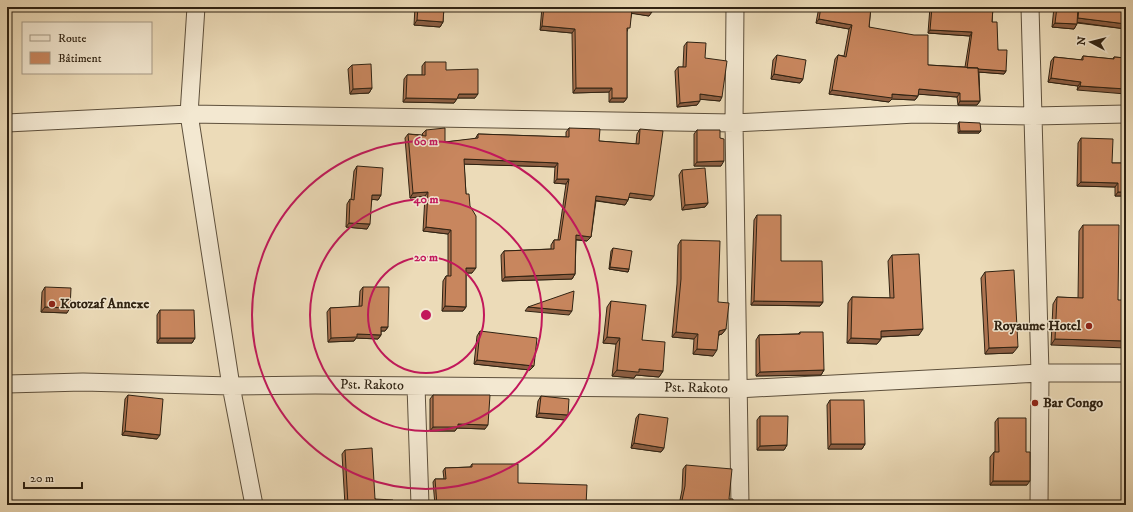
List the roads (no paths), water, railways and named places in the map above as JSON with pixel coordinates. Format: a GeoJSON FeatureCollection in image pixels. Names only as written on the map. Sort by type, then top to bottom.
{"type":"FeatureCollection","features":[{"type":"Feature","properties":{"kind":"street"},"geometry":{"type":"LineString","coordinates":[[196,7],[189,114],[231,386],[254,505]]}},
{"type":"Feature","properties":{"kind":"street"},"geometry":{"type":"LineString","coordinates":[[735,7],[734,123],[740,505]]}},
{"type":"Feature","properties":{"kind":"street"},"geometry":{"type":"LineString","coordinates":[[1030,7],[1040,373],[1040,505]]}},
{"type":"Feature","properties":{"kind":"street"},"geometry":{"type":"LineString","coordinates":[[7,122],[189,114],[734,123],[916,114],[1034,116],[1126,114]]}},
{"type":"Feature","properties":{"kind":"street","name":"Pst. Rakoto"},"geometry":{"type":"LineString","coordinates":[[7,384],[83,382],[231,386],[737,389],[1040,373],[1126,373]]}},
{"type":"Feature","properties":{"kind":"street"},"geometry":{"type":"LineString","coordinates":[[416,386],[420,505]]}},
{"type":"Feature","properties":{"kind":"place","name":"Kotozaf Annexe"},"geometry":{"type":"Point","coordinates":[52,304]}},
{"type":"Feature","properties":{"kind":"place","name":"Royaume Hotel"},"geometry":{"type":"Point","coordinates":[1089,326]}},
{"type":"Feature","properties":{"kind":"place","name":"Bar Congo"},"geometry":{"type":"Point","coordinates":[1035,403]}}]}
